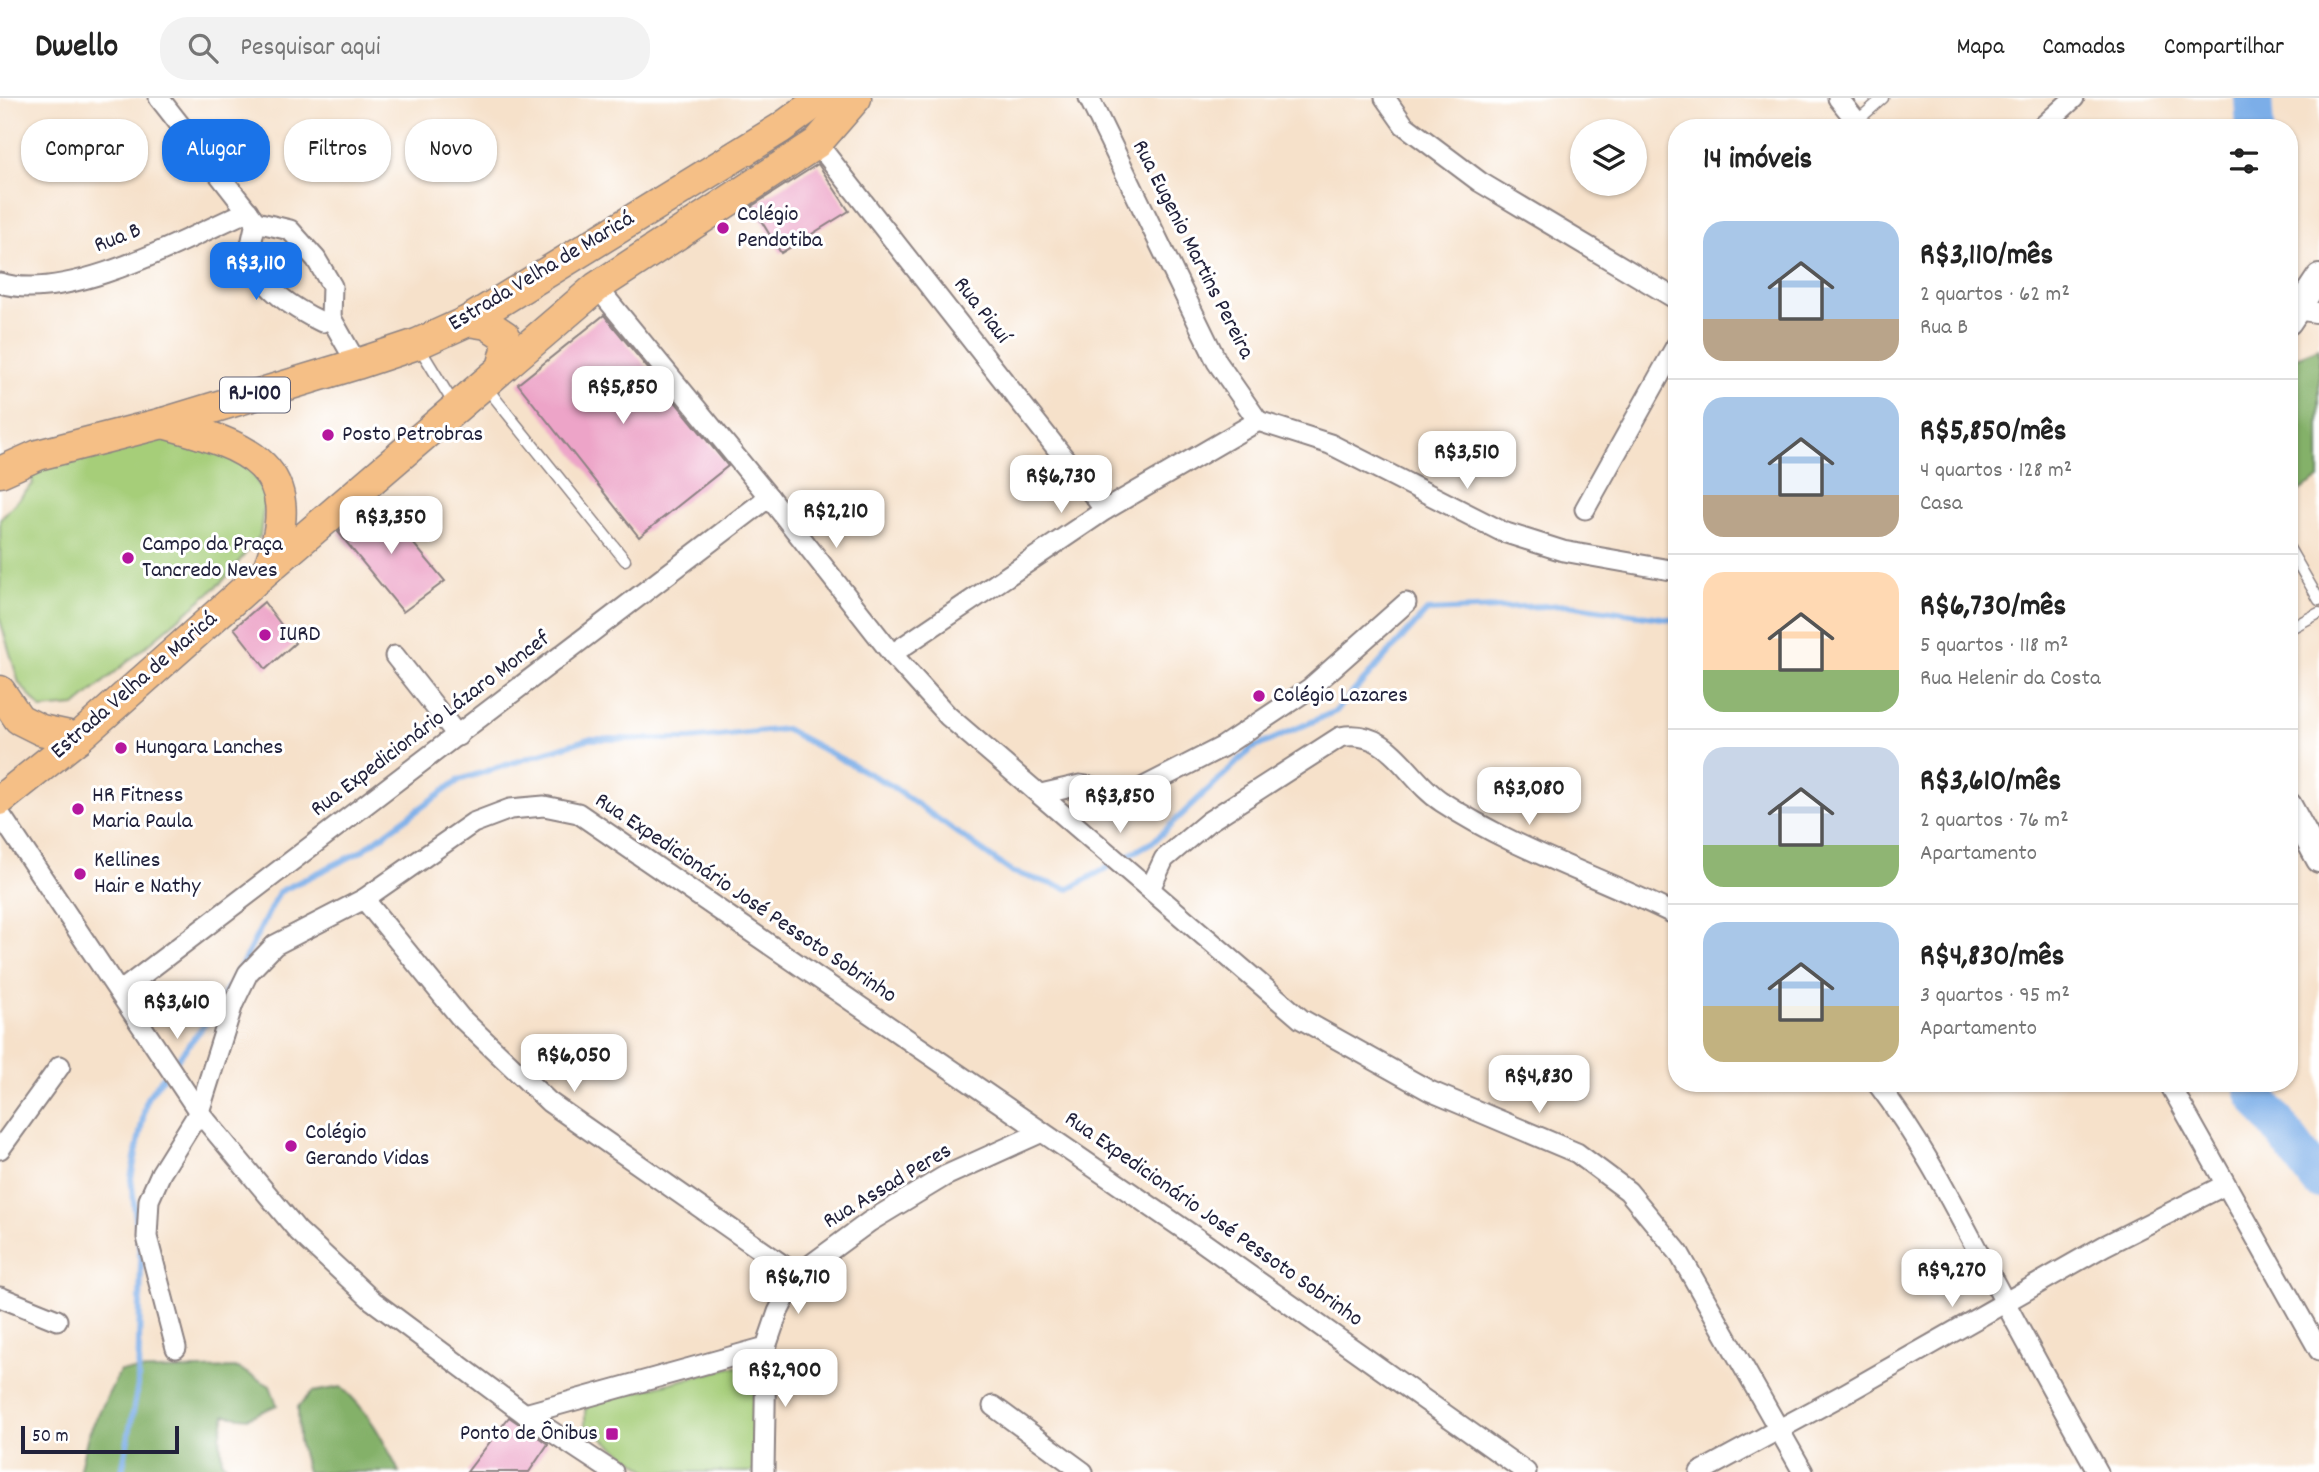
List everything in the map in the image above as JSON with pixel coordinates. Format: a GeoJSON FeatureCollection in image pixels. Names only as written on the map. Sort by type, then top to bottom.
{"type":"FeatureCollection","features":[{"type":"Feature","properties":{"kind":"main road","name":"Estrada Velha de Maricá"},"geometry":{"type":"LineString","coordinates":[[0,472],[38,455],[163,423],[417,344],[468,321],[781,128],[822,98]]}},
{"type":"Feature","properties":{"kind":"main road","name":"Estrada Velha de Maricá"},"geometry":{"type":"LineString","coordinates":[[0,800],[78,738],[268,569],[597,287],[817,143],[856,98]]}},
{"type":"Feature","properties":{"kind":"main road"},"geometry":{"type":"LineString","coordinates":[[468,321],[487,324],[505,336],[507,349],[493,376]]}},
{"type":"Feature","properties":{"kind":"main road"},"geometry":{"type":"LineString","coordinates":[[163,423],[245,449],[265,467],[278,496],[281,532],[268,569]]}},
{"type":"Feature","properties":{"kind":"main road"},"geometry":{"type":"LineString","coordinates":[[0,449],[38,455]]}},
{"type":"Feature","properties":{"kind":"main road"},"geometry":{"type":"LineString","coordinates":[[0,691],[19,719],[41,730],[78,738]]}},
{"type":"Feature","properties":{"kind":"street"},"geometry":{"type":"LineString","coordinates":[[159,98],[252,216],[290,230],[316,259],[332,286],[331,318],[357,363]]}},
{"type":"Feature","properties":{"kind":"street","name":"Rua Eugenio Martins Pereira"},"geometry":{"type":"LineString","coordinates":[[1089,98],[1217,362],[1258,421]]}},
{"type":"Feature","properties":{"kind":"street"},"geometry":{"type":"LineString","coordinates":[[1385,98],[1404,125],[1479,182],[1668,294]]}},
{"type":"Feature","properties":{"kind":"street"},"geometry":{"type":"LineString","coordinates":[[1838,98],[1853,119]]}},
{"type":"Feature","properties":{"kind":"street"},"geometry":{"type":"LineString","coordinates":[[2051,119],[2074,98]]}},
{"type":"Feature","properties":{"kind":"street","name":"Rua Piauí"},"geometry":{"type":"LineString","coordinates":[[817,143],[1105,510]]}},
{"type":"Feature","properties":{"kind":"street"},"geometry":{"type":"LineString","coordinates":[[252,216],[248,258],[260,278],[300,311],[322,322],[331,318]]}},
{"type":"Feature","properties":{"kind":"street","name":"Rua B"},"geometry":{"type":"LineString","coordinates":[[0,283],[13,287],[54,286],[105,272],[252,216]]}},
{"type":"Feature","properties":{"kind":"street"},"geometry":{"type":"LineString","coordinates":[[2303,315],[2319,278]]}},
{"type":"Feature","properties":{"kind":"street"},"geometry":{"type":"LineString","coordinates":[[597,287],[769,497],[892,654],[948,716],[1301,1019],[1430,1091],[1577,1153],[1628,1191],[1679,1253],[1803,1472]]}},
{"type":"Feature","properties":{"kind":"street"},"geometry":{"type":"LineString","coordinates":[[1586,509],[1668,360]]}},
{"type":"Feature","properties":{"kind":"street"},"geometry":{"type":"LineString","coordinates":[[892,654],[1105,510],[1258,421],[1330,444],[1503,532],[1563,551],[1668,570]]}},
{"type":"Feature","properties":{"kind":"street","name":"Rua Expedicionário Lázaro Moncef"},"geometry":{"type":"LineString","coordinates":[[121,991],[769,497]]}},
{"type":"Feature","properties":{"kind":"street"},"geometry":{"type":"LineString","coordinates":[[1041,794],[1080,785],[1113,790],[1138,790],[1222,747],[1309,689],[1406,603]]}},
{"type":"Feature","properties":{"kind":"street"},"geometry":{"type":"LineString","coordinates":[[395,656],[458,736]]}},
{"type":"Feature","properties":{"kind":"street"},"geometry":{"type":"LineString","coordinates":[[1147,886],[1164,859],[1208,822],[1340,737],[1359,733],[1377,740],[1440,801],[1525,848],[1668,911]]}},
{"type":"Feature","properties":{"kind":"street","name":"Rua Expedicionário José Pessoto Sobrinho"},"geometry":{"type":"LineString","coordinates":[[176,1348],[146,1237],[149,1200],[161,1173],[199,1112],[233,1004],[248,973],[275,945],[364,899],[472,823],[510,808],[544,806],[578,813],[1042,1132],[1526,1472]]}},
{"type":"Feature","properties":{"kind":"street"},"geometry":{"type":"LineString","coordinates":[[0,814],[121,991],[199,1112],[299,1231],[373,1301],[525,1414],[613,1472]]}},
{"type":"Feature","properties":{"kind":"street"},"geometry":{"type":"LineString","coordinates":[[2298,822],[2319,860]]}},
{"type":"Feature","properties":{"kind":"street"},"geometry":{"type":"LineString","coordinates":[[364,899],[460,1017],[549,1102],[797,1275]]}},
{"type":"Feature","properties":{"kind":"street"},"geometry":{"type":"LineString","coordinates":[[0,1149],[60,1066]]}},
{"type":"Feature","properties":{"kind":"street"},"geometry":{"type":"LineString","coordinates":[[1884,1092],[1899,1112],[1974,1239],[2004,1302],[2098,1472]]}},
{"type":"Feature","properties":{"kind":"street"},"geometry":{"type":"LineString","coordinates":[[2174,1092],[2319,1350]]}},
{"type":"Feature","properties":{"kind":"street","name":"Rua Assad Peres"},"geometry":{"type":"LineString","coordinates":[[764,1472],[766,1347],[778,1312],[797,1275],[869,1222],[945,1176],[1042,1132]]}},
{"type":"Feature","properties":{"kind":"street"},"geometry":{"type":"LineString","coordinates":[[1699,1472],[1846,1393],[2104,1246],[2225,1185]]}},
{"type":"Feature","properties":{"kind":"street"},"geometry":{"type":"LineString","coordinates":[[0,1297],[57,1320]]}},
{"type":"Feature","properties":{"kind":"street"},"geometry":{"type":"LineString","coordinates":[[525,1414],[766,1347]]}},
{"type":"Feature","properties":{"kind":"street"},"geometry":{"type":"LineString","coordinates":[[993,1406],[1083,1472]]}},
{"type":"Feature","properties":{"kind":"lane"},"geometry":{"type":"LineString","coordinates":[[1863,119],[1883,98]]}},
{"type":"Feature","properties":{"kind":"lane"},"geometry":{"type":"LineString","coordinates":[[417,344],[456,408]]}},
{"type":"Feature","properties":{"kind":"lane"},"geometry":{"type":"LineString","coordinates":[[493,376],[625,560]]}},
{"type":"Feature","properties":{"kind":"lane"},"geometry":{"type":"LineString","coordinates":[[2298,564],[2319,600]]}},
{"type":"Feature","properties":{"kind":"lane"},"geometry":{"type":"LineString","coordinates":[[2298,624],[2319,613]]}},
{"type":"Feature","properties":{"kind":"green space"},"geometry":{"type":"Polygon","coordinates":[[[2319,348],[2319,479],[2298,492],[2298,356],[2319,348]]]}},
{"type":"Feature","properties":{"kind":"green space"},"geometry":{"type":"Polygon","coordinates":[[[150,434],[200,440],[248,464],[265,496],[260,536],[222,582],[75,706],[41,709],[19,683],[0,620],[0,519],[33,484],[28,465],[150,434]]]}},
{"type":"Feature","properties":{"kind":"green space"},"geometry":{"type":"Polygon","coordinates":[[[733,1367],[744,1368],[752,1373],[762,1390],[754,1443],[755,1472],[650,1472],[585,1426],[585,1410],[592,1403],[733,1367]]]}},
{"type":"Feature","properties":{"kind":"green space"},"geometry":{"type":"Polygon","coordinates":[[[238,1368],[270,1386],[277,1405],[248,1418],[225,1415],[220,1436],[222,1461],[236,1472],[79,1472],[88,1435],[120,1371],[238,1368]]]}},
{"type":"Feature","properties":{"kind":"green space"},"geometry":{"type":"Polygon","coordinates":[[[341,1387],[367,1416],[399,1472],[307,1472],[299,1441],[298,1407],[312,1392],[341,1387]]]}},
{"type":"Feature","properties":{"kind":"building"},"geometry":{"type":"Polygon","coordinates":[[[818,164],[849,211],[781,253],[752,206],[818,164]]]}},
{"type":"Feature","properties":{"kind":"building"},"geometry":{"type":"Polygon","coordinates":[[[604,315],[728,466],[639,537],[518,384],[604,315]]]}},
{"type":"Feature","properties":{"kind":"building"},"geometry":{"type":"Polygon","coordinates":[[[377,500],[445,581],[403,612],[338,532],[377,500]]]}},
{"type":"Feature","properties":{"kind":"building","name":"IURD"},"geometry":{"type":"Polygon","coordinates":[[[264,602],[295,643],[266,669],[234,628],[264,602]]]}},
{"type":"Feature","properties":{"kind":"building"},"geometry":{"type":"Polygon","coordinates":[[[509,1417],[548,1444],[529,1472],[467,1472],[509,1417]]]}},
{"type":"Feature","properties":{"kind":"waterway"},"geometry":{"type":"LineString","coordinates":[[2253,98],[2254,119]]}},
{"type":"Feature","properties":{"kind":"waterway"},"geometry":{"type":"LineString","coordinates":[[122,1472],[138,1385],[141,1261],[131,1178],[147,1098],[209,1019],[245,959],[279,892],[360,852],[459,780],[588,739],[690,739],[785,729],[890,785],[1012,872],[1069,889],[1154,841],[1251,749],[1336,711],[1427,611],[1568,605],[1668,619]]}},
{"type":"Feature","properties":{"kind":"waterway"},"geometry":{"type":"LineString","coordinates":[[2255,1092],[2319,1180]]}},
{"type":"Feature","properties":{"kind":"place","name":"Colégio Pendotiba"},"geometry":{"type":"Point","coordinates":[723,228]}},
{"type":"Feature","properties":{"kind":"place","name":"Posto Petrobras"},"geometry":{"type":"Point","coordinates":[328,435]}},
{"type":"Feature","properties":{"kind":"place","name":"Campo da Praça Tancredo Neves"},"geometry":{"type":"Point","coordinates":[128,558]}},
{"type":"Feature","properties":{"kind":"place","name":"IURD"},"geometry":{"type":"Point","coordinates":[265,635]}},
{"type":"Feature","properties":{"kind":"place","name":"Colégio Lazares"},"geometry":{"type":"Point","coordinates":[1259,696]}},
{"type":"Feature","properties":{"kind":"place","name":"Hungara Lanches"},"geometry":{"type":"Point","coordinates":[121,748]}},
{"type":"Feature","properties":{"kind":"place","name":"HR Fitness Maria Paula"},"geometry":{"type":"Point","coordinates":[78,809]}},
{"type":"Feature","properties":{"kind":"place","name":"Kellines Hair e Nathy"},"geometry":{"type":"Point","coordinates":[80,874]}},
{"type":"Feature","properties":{"kind":"place","name":"Colégio Gerando Vidas"},"geometry":{"type":"Point","coordinates":[291,1146]}},
{"type":"Feature","properties":{"kind":"place","name":"Ponto de Ônibus"},"geometry":{"type":"Point","coordinates":[612,1434]}}]}
